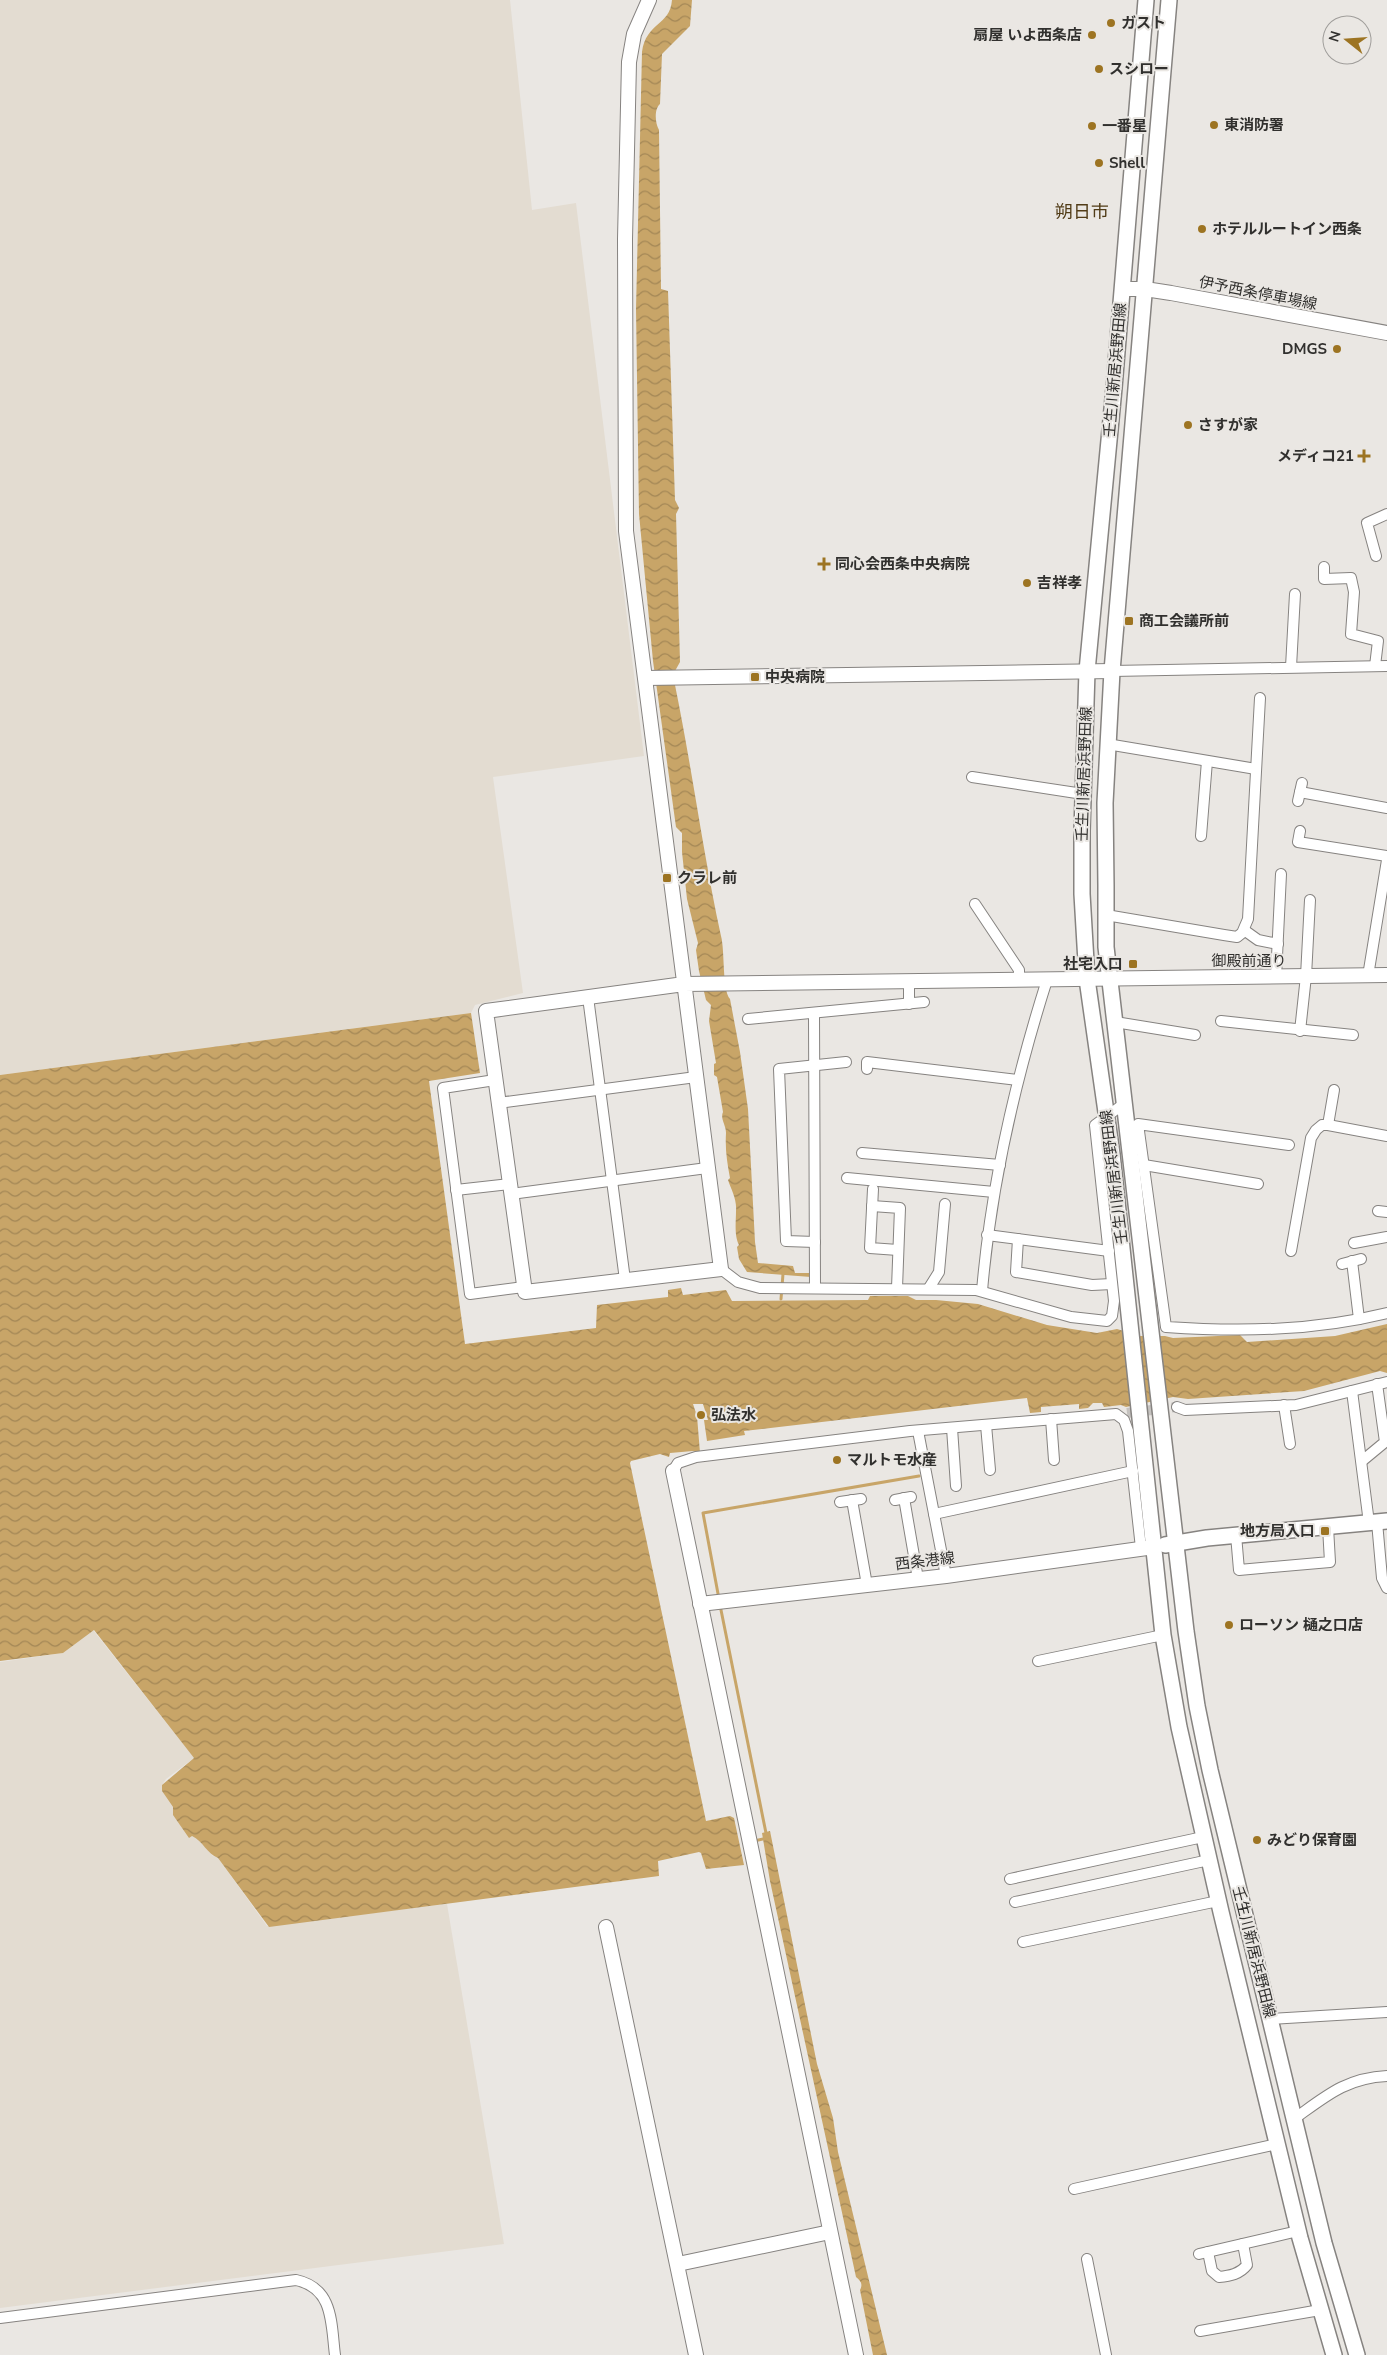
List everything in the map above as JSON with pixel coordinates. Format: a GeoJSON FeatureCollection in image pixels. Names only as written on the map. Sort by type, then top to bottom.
{"type":"FeatureCollection","features":[{"type":"Feature","properties":{"kind":"main road","name":"壬生川新居浜野田線"},"geometry":{"type":"LineString","coordinates":[[1146,0],[1088,671],[1083,794],[1082,894],[1087,979],[1112,1154],[1132,1326],[1128,1411],[1147,1548],[1178,1726],[1298,2232],[1334,2355]]}},
{"type":"Feature","properties":{"kind":"main road","name":"壬生川新居浜野田線"},"geometry":{"type":"LineString","coordinates":[[1168,0],[1107,744],[1105,802],[1106,947],[1124,1104],[1136,1150],[1150,1334],[1160,1403],[1175,1544],[1197,1706],[1210,1770],[1324,2244],[1357,2355]]}},
{"type":"Feature","properties":{"kind":"main road"},"geometry":{"type":"LineString","coordinates":[[1147,1548],[1236,1535],[1378,1522]]}},
{"type":"Feature","properties":{"kind":"street"},"geometry":{"type":"LineString","coordinates":[[649,0],[634,34],[629,62],[625,239],[626,531],[649,678],[689,984],[696,1077],[721,1269]]}},
{"type":"Feature","properties":{"kind":"street","name":"伊予西条停車場線"},"geometry":{"type":"LineString","coordinates":[[1122,289],[1145,289],[1387,333]]}},
{"type":"Feature","properties":{"kind":"street"},"geometry":{"type":"LineString","coordinates":[[1376,556],[1367,523],[1387,514]]}},
{"type":"Feature","properties":{"kind":"street"},"geometry":{"type":"LineString","coordinates":[[1324,567],[1324,579],[1351,578],[1354,592],[1351,634],[1378,641],[1376,666]]}},
{"type":"Feature","properties":{"kind":"street"},"geometry":{"type":"LineString","coordinates":[[1291,667],[1295,594]]}},
{"type":"Feature","properties":{"kind":"street"},"geometry":{"type":"LineString","coordinates":[[649,678],[1387,666]]}},
{"type":"Feature","properties":{"kind":"street"},"geometry":{"type":"LineString","coordinates":[[1106,915],[1237,937],[1244,930],[1248,919],[1260,698]]}},
{"type":"Feature","properties":{"kind":"street"},"geometry":{"type":"LineString","coordinates":[[1107,744],[1256,769]]}},
{"type":"Feature","properties":{"kind":"street"},"geometry":{"type":"LineString","coordinates":[[1201,836],[1207,761]]}},
{"type":"Feature","properties":{"kind":"street"},"geometry":{"type":"LineString","coordinates":[[972,777],[1083,794]]}},
{"type":"Feature","properties":{"kind":"street"},"geometry":{"type":"LineString","coordinates":[[1300,792],[1387,808]]}},
{"type":"Feature","properties":{"kind":"street"},"geometry":{"type":"LineString","coordinates":[[1300,831],[1298,842],[1387,856]]}},
{"type":"Feature","properties":{"kind":"street"},"geometry":{"type":"LineString","coordinates":[[1368,976],[1387,860]]}},
{"type":"Feature","properties":{"kind":"street"},"geometry":{"type":"LineString","coordinates":[[1276,977],[1281,874]]}},
{"type":"Feature","properties":{"kind":"street"},"geometry":{"type":"LineString","coordinates":[[1300,1031],[1306,976],[1310,900]]}},
{"type":"Feature","properties":{"kind":"street"},"geometry":{"type":"LineString","coordinates":[[975,904],[1019,970],[1019,980]]}},
{"type":"Feature","properties":{"kind":"street"},"geometry":{"type":"LineString","coordinates":[[1244,930],[1258,940],[1278,944]]}},
{"type":"Feature","properties":{"kind":"street","name":"御殿前通り"},"geometry":{"type":"LineString","coordinates":[[495,1080],[486,1011],[689,984],[1387,975]]}},
{"type":"Feature","properties":{"kind":"street"},"geometry":{"type":"LineString","coordinates":[[982,1291],[987,1235],[994,1192],[1028,1040],[1047,980]]}},
{"type":"Feature","properties":{"kind":"street"},"geometry":{"type":"LineString","coordinates":[[909,981],[909,1004]]}},
{"type":"Feature","properties":{"kind":"street"},"geometry":{"type":"LineString","coordinates":[[588,997],[625,1280]]}},
{"type":"Feature","properties":{"kind":"street"},"geometry":{"type":"LineString","coordinates":[[748,1019],[924,1002]]}},
{"type":"Feature","properties":{"kind":"street"},"geometry":{"type":"LineString","coordinates":[[814,1014],[815,1288]]}},
{"type":"Feature","properties":{"kind":"street"},"geometry":{"type":"LineString","coordinates":[[1221,1021],[1300,1031],[1353,1035]]}},
{"type":"Feature","properties":{"kind":"street"},"geometry":{"type":"LineString","coordinates":[[1115,1022],[1195,1035]]}},
{"type":"Feature","properties":{"kind":"street"},"geometry":{"type":"LineString","coordinates":[[815,1242],[786,1241],[778,1069],[846,1062]]}},
{"type":"Feature","properties":{"kind":"street"},"geometry":{"type":"LineString","coordinates":[[867,1069],[868,1062],[1018,1080]]}},
{"type":"Feature","properties":{"kind":"street"},"geometry":{"type":"LineString","coordinates":[[498,1103],[696,1077]]}},
{"type":"Feature","properties":{"kind":"street"},"geometry":{"type":"LineString","coordinates":[[524,1287],[470,1294],[443,1088],[495,1080],[525,1292],[721,1269],[738,1282],[748,1286],[929,1288],[982,1291],[1071,1317],[1107,1321],[1115,1310],[1095,1125],[1124,1104]]}},
{"type":"Feature","properties":{"kind":"street"},"geometry":{"type":"LineString","coordinates":[[1328,1125],[1334,1090]]}},
{"type":"Feature","properties":{"kind":"street"},"geometry":{"type":"LineString","coordinates":[[1288,1145],[1138,1124],[1136,1150],[1144,1165],[1166,1327],[1205,1330],[1289,1328],[1359,1319],[1387,1313]]}},
{"type":"Feature","properties":{"kind":"street"},"geometry":{"type":"LineString","coordinates":[[1291,1251],[1312,1138],[1316,1130],[1322,1125],[1328,1125],[1387,1136]]}},
{"type":"Feature","properties":{"kind":"street"},"geometry":{"type":"LineString","coordinates":[[1112,1154],[1136,1150]]}},
{"type":"Feature","properties":{"kind":"street"},"geometry":{"type":"LineString","coordinates":[[862,1154],[1000,1165]]}},
{"type":"Feature","properties":{"kind":"street"},"geometry":{"type":"LineString","coordinates":[[1144,1165],[1258,1184]]}},
{"type":"Feature","properties":{"kind":"street"},"geometry":{"type":"LineString","coordinates":[[456,1190],[510,1189],[612,1180],[707,1168]]}},
{"type":"Feature","properties":{"kind":"street"},"geometry":{"type":"LineString","coordinates":[[848,1178],[994,1192]]}},
{"type":"Feature","properties":{"kind":"street"},"geometry":{"type":"LineString","coordinates":[[874,1189],[870,1248],[898,1250]]}},
{"type":"Feature","properties":{"kind":"street"},"geometry":{"type":"LineString","coordinates":[[929,1288],[939,1272],[945,1204]]}},
{"type":"Feature","properties":{"kind":"street"},"geometry":{"type":"LineString","coordinates":[[872,1206],[900,1208],[897,1288]]}},
{"type":"Feature","properties":{"kind":"street"},"geometry":{"type":"LineString","coordinates":[[987,1235],[1109,1251]]}},
{"type":"Feature","properties":{"kind":"street"},"geometry":{"type":"LineString","coordinates":[[1354,1243],[1387,1237]]}},
{"type":"Feature","properties":{"kind":"street"},"geometry":{"type":"LineString","coordinates":[[1018,1239],[1016,1272],[1092,1285],[1112,1284]]}},
{"type":"Feature","properties":{"kind":"street"},"geometry":{"type":"LineString","coordinates":[[1352,1261],[1359,1319]]}},
{"type":"Feature","properties":{"kind":"street"},"geometry":{"type":"LineString","coordinates":[[1176,1407],[1195,1410],[1284,1406],[1316,1401],[1382,1383],[1385,1442],[1362,1461]]}},
{"type":"Feature","properties":{"kind":"street"},"geometry":{"type":"LineString","coordinates":[[1352,1391],[1362,1461],[1378,1522],[1382,1578],[1387,1588]]}},
{"type":"Feature","properties":{"kind":"street"},"geometry":{"type":"LineString","coordinates":[[1284,1406],[1290,1444]]}},
{"type":"Feature","properties":{"kind":"street"},"geometry":{"type":"LineString","coordinates":[[856,2355],[673,1471],[678,1463],[696,1457],[918,1431],[1128,1411]]}},
{"type":"Feature","properties":{"kind":"street"},"geometry":{"type":"LineString","coordinates":[[1128,1411],[1120,1415],[1126,1425],[1147,1548]]}},
{"type":"Feature","properties":{"kind":"street"},"geometry":{"type":"LineString","coordinates":[[1051,1419],[1054,1460]]}},
{"type":"Feature","properties":{"kind":"street"},"geometry":{"type":"LineString","coordinates":[[986,1425],[990,1470]]}},
{"type":"Feature","properties":{"kind":"street"},"geometry":{"type":"LineString","coordinates":[[952,1428],[956,1486]]}},
{"type":"Feature","properties":{"kind":"street"},"geometry":{"type":"LineString","coordinates":[[918,1431],[946,1576]]}},
{"type":"Feature","properties":{"kind":"street"},"geometry":{"type":"LineString","coordinates":[[934,1514],[1133,1471]]}},
{"type":"Feature","properties":{"kind":"street"},"geometry":{"type":"LineString","coordinates":[[903,1498],[918,1579]]}},
{"type":"Feature","properties":{"kind":"street"},"geometry":{"type":"LineString","coordinates":[[840,1502],[856,1500],[866,1585]]}},
{"type":"Feature","properties":{"kind":"street"},"geometry":{"type":"LineString","coordinates":[[1236,1535],[1240,1570],[1330,1562],[1328,1527]]}},
{"type":"Feature","properties":{"kind":"street","name":"西条港線"},"geometry":{"type":"LineString","coordinates":[[700,1604],[946,1576],[1147,1548]]}},
{"type":"Feature","properties":{"kind":"street"},"geometry":{"type":"LineString","coordinates":[[1038,1661],[1163,1635]]}},
{"type":"Feature","properties":{"kind":"street"},"geometry":{"type":"LineString","coordinates":[[1010,1879],[1203,1837]]}},
{"type":"Feature","properties":{"kind":"street"},"geometry":{"type":"LineString","coordinates":[[1015,1902],[1209,1860]]}},
{"type":"Feature","properties":{"kind":"street"},"geometry":{"type":"LineString","coordinates":[[1023,1942],[1218,1901]]}},
{"type":"Feature","properties":{"kind":"street"},"geometry":{"type":"LineString","coordinates":[[606,1927],[696,2355]]}},
{"type":"Feature","properties":{"kind":"street"},"geometry":{"type":"LineString","coordinates":[[1270,2019],[1387,2012]]}},
{"type":"Feature","properties":{"kind":"street"},"geometry":{"type":"LineString","coordinates":[[1294,2119],[1334,2091],[1354,2080],[1387,2076]]}},
{"type":"Feature","properties":{"kind":"street"},"geometry":{"type":"LineString","coordinates":[[1074,2189],[1277,2144]]}},
{"type":"Feature","properties":{"kind":"street"},"geometry":{"type":"LineString","coordinates":[[678,2264],[830,2232]]}},
{"type":"Feature","properties":{"kind":"street"},"geometry":{"type":"LineString","coordinates":[[1243,2244],[1247,2265],[1242,2272],[1219,2277],[1212,2271],[1204,2253],[1243,2244],[1298,2232]]}},
{"type":"Feature","properties":{"kind":"street"},"geometry":{"type":"LineString","coordinates":[[1087,2259],[1106,2355]]}},
{"type":"Feature","properties":{"kind":"street"},"geometry":{"type":"LineString","coordinates":[[0,2318],[296,2280],[307,2282],[323,2294],[327,2303],[335,2355]]}},
{"type":"Feature","properties":{"kind":"street"},"geometry":{"type":"LineString","coordinates":[[1200,2331],[1320,2310]]}},
{"type":"Feature","properties":{"kind":"shaded area"},"geometry":{"type":"Polygon","coordinates":[[[0,0],[510,0],[532,210],[576,203],[644,756],[493,777],[523,993],[475,1005],[471,1013],[0,1075],[0,0]]]}},
{"type":"Feature","properties":{"kind":"shaded area"},"geometry":{"type":"Polygon","coordinates":[[[93,1630],[194,1758],[166,1779],[162,1785],[162,1791],[192,1836],[198,1839],[213,1856],[218,1858],[267,1926],[447,1904],[504,2244],[0,2308],[0,1662],[63,1653],[93,1630]]]}},
{"type":"Feature","properties":{"kind":"water"},"geometry":{"type":"Polygon","coordinates":[[[672,0],[692,0],[690,26],[662,54],[660,104],[656,116],[659,130],[661,289],[668,291],[675,500],[679,508],[676,514],[680,662],[675,671],[675,685],[722,943],[727,994],[730,999],[740,1052],[748,1109],[755,1242],[758,1263],[793,1266],[795,1273],[811,1273],[811,1277],[747,1272],[739,1259],[737,1247],[739,1245],[736,1233],[736,1202],[728,1180],[730,1178],[726,1156],[726,1130],[722,1117],[723,1112],[717,1077],[714,1075],[714,1064],[716,1063],[709,1021],[711,1005],[706,1000],[699,971],[696,950],[698,943],[687,899],[682,833],[676,827],[653,661],[639,514],[636,309],[642,52],[648,35],[667,15],[672,0]]]}},
{"type":"Feature","properties":{"kind":"water"},"geometry":{"type":"Polygon","coordinates":[[[471,1013],[480,1073],[429,1081],[465,1344],[596,1328],[597,1305],[668,1297],[668,1290],[681,1288],[683,1295],[726,1290],[732,1301],[868,1300],[870,1296],[908,1296],[916,1300],[978,1304],[1047,1325],[1097,1333],[1117,1329],[1140,1336],[1165,1336],[1173,1338],[1240,1335],[1247,1342],[1335,1336],[1387,1324],[1387,1373],[1380,1371],[1304,1391],[1188,1399],[1173,1397],[1126,1407],[1121,1405],[1104,1407],[1102,1403],[1093,1403],[1088,1408],[1079,1409],[1079,1404],[1041,1407],[1041,1412],[1030,1413],[1027,1398],[744,1431],[745,1435],[707,1441],[704,1420],[708,1420],[703,1404],[693,1404],[697,1416],[700,1453],[693,1451],[670,1453],[669,1457],[660,1454],[631,1461],[630,1463],[706,1821],[730,1816],[734,1818],[744,1865],[706,1869],[699,1852],[658,1861],[659,1876],[269,1927],[218,1858],[211,1854],[196,1838],[192,1836],[189,1838],[173,1815],[173,1807],[162,1791],[162,1785],[194,1758],[94,1630],[63,1653],[0,1661],[0,1075],[471,1013]]]}},
{"type":"Feature","properties":{"kind":"water"},"geometry":{"type":"Polygon","coordinates":[[[770,1831],[817,2064],[833,2118],[838,2152],[887,2355],[873,2355],[860,2290],[861,2284],[856,2277],[770,1881],[762,1833],[770,1831]]]}},
{"type":"Feature","properties":{"kind":"waterway"},"geometry":{"type":"LineString","coordinates":[[781,1299],[783,1274]]}},
{"type":"Feature","properties":{"kind":"waterway"},"geometry":{"type":"LineString","coordinates":[[719,1599],[703,1513],[919,1476]]}},
{"type":"Feature","properties":{"kind":"waterway"},"geometry":{"type":"LineString","coordinates":[[720,1605],[767,1838],[754,1841]]}},
{"type":"Feature","properties":{"kind":"tunnel"},"geometry":{"type":"LineString","coordinates":[[1127,1413],[1177,1407]]}},
{"type":"Feature","properties":{"kind":"place","name":"ガスト"},"geometry":{"type":"Point","coordinates":[1111,23]}},
{"type":"Feature","properties":{"kind":"place","name":"扇屋 いよ西条店"},"geometry":{"type":"Point","coordinates":[1092,35]}},
{"type":"Feature","properties":{"kind":"place","name":"スシロー"},"geometry":{"type":"Point","coordinates":[1099,69]}},
{"type":"Feature","properties":{"kind":"place","name":"東消防署"},"geometry":{"type":"Point","coordinates":[1214,125]}},
{"type":"Feature","properties":{"kind":"place","name":"一番星"},"geometry":{"type":"Point","coordinates":[1092,126]}},
{"type":"Feature","properties":{"kind":"place","name":"Shell"},"geometry":{"type":"Point","coordinates":[1099,163]}},
{"type":"Feature","properties":{"kind":"place","name":"ホテルルートイン西条"},"geometry":{"type":"Point","coordinates":[1202,229]}},
{"type":"Feature","properties":{"kind":"place","name":"DMGS"},"geometry":{"type":"Point","coordinates":[1337,349]}},
{"type":"Feature","properties":{"kind":"place","name":"さすが家"},"geometry":{"type":"Point","coordinates":[1188,425]}},
{"type":"Feature","properties":{"kind":"place","name":"メディコ21"},"geometry":{"type":"Point","coordinates":[1364,456]}},
{"type":"Feature","properties":{"kind":"place","name":"同心会西条中央病院"},"geometry":{"type":"Point","coordinates":[824,564]}},
{"type":"Feature","properties":{"kind":"place","name":"吉祥孝"},"geometry":{"type":"Point","coordinates":[1027,583]}},
{"type":"Feature","properties":{"kind":"place","name":"商工会議所前"},"geometry":{"type":"Point","coordinates":[1129,621]}},
{"type":"Feature","properties":{"kind":"place","name":"中央病院"},"geometry":{"type":"Point","coordinates":[755,677]}},
{"type":"Feature","properties":{"kind":"place","name":"クラレ前"},"geometry":{"type":"Point","coordinates":[667,878]}},
{"type":"Feature","properties":{"kind":"place","name":"社宅入口"},"geometry":{"type":"Point","coordinates":[1133,964]}},
{"type":"Feature","properties":{"kind":"place","name":"弘法水"},"geometry":{"type":"Point","coordinates":[701,1415]}},
{"type":"Feature","properties":{"kind":"place","name":"マルトモ水産"},"geometry":{"type":"Point","coordinates":[837,1460]}},
{"type":"Feature","properties":{"kind":"place","name":"地方局入口"},"geometry":{"type":"Point","coordinates":[1325,1531]}},
{"type":"Feature","properties":{"kind":"place","name":"ローソン 樋之口店"},"geometry":{"type":"Point","coordinates":[1229,1625]}},
{"type":"Feature","properties":{"kind":"place","name":"みどり保育園"},"geometry":{"type":"Point","coordinates":[1257,1840]}},
{"type":"Feature","properties":{"kind":"district","name":"朔日市"},"geometry":{"type":"Point","coordinates":[1082,212]}}]}
